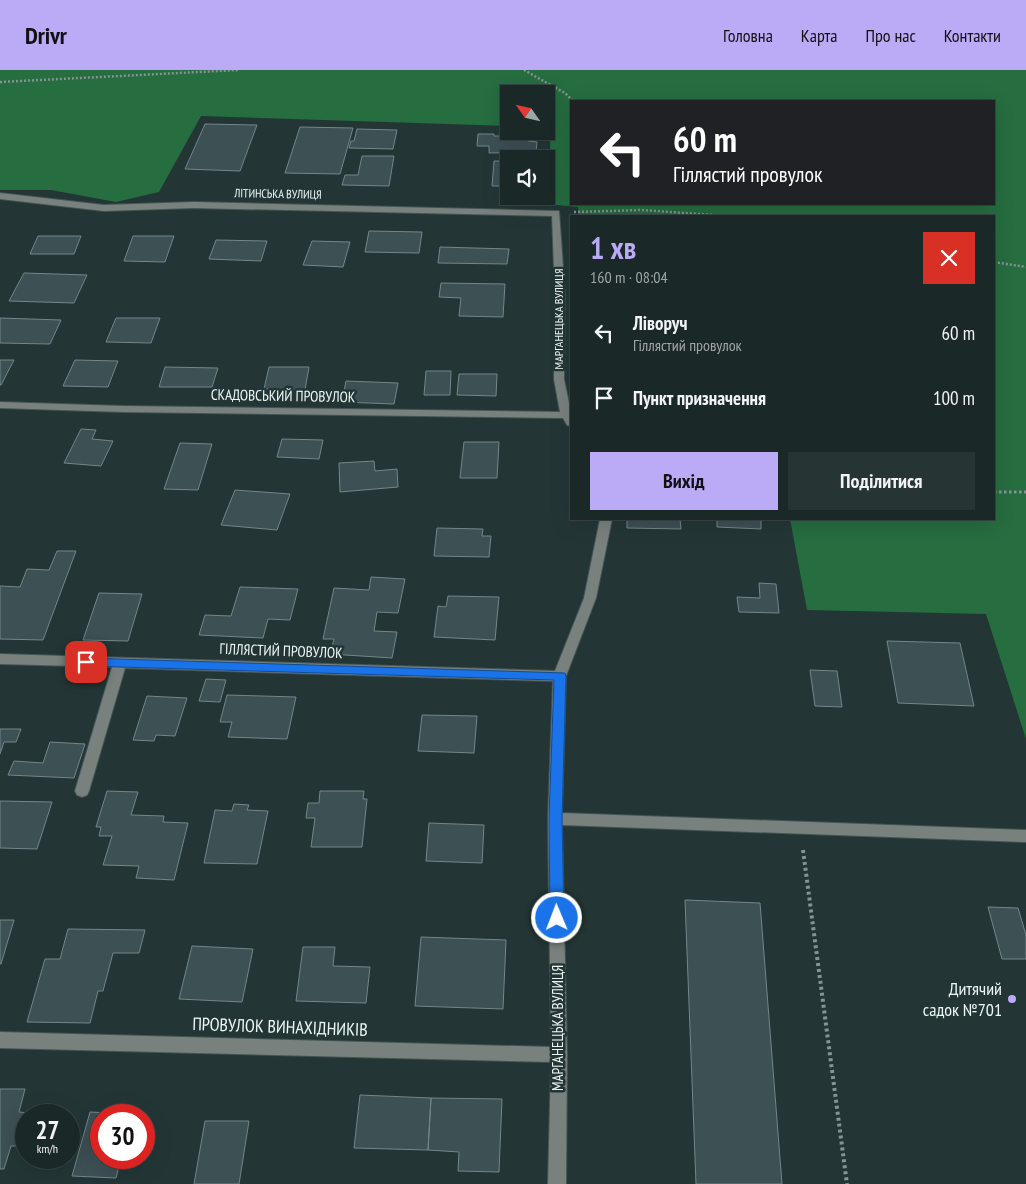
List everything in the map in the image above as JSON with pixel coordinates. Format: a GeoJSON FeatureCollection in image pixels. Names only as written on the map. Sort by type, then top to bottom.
{"type":"FeatureCollection","features":[{"type":"Feature","properties":{"kind":"street","name":"ЛІТИНСЬКА ВУЛИЦЯ"},"geometry":{"type":"LineString","coordinates":[[0,196],[104,208],[194,205],[556,212]]}},
{"type":"Feature","properties":{"kind":"street","name":"МАРГАНЕЦЬКА ВУЛИЦЯ"},"geometry":{"type":"LineString","coordinates":[[556,212],[560,296],[559,377],[568,419]]}},
{"type":"Feature","properties":{"kind":"street","name":"СКАДОВСЬКИЙ ПРОВУЛОК"},"geometry":{"type":"LineString","coordinates":[[0,405],[568,419]]}},
{"type":"Feature","properties":{"kind":"street","name":"МАРГАНЕЦЬКА ВУЛИЦЯ"},"geometry":{"type":"LineString","coordinates":[[556,1184],[559,1055],[556,819],[560,676],[590,598],[606,520]]}},
{"type":"Feature","properties":{"kind":"street","name":"ГІЛЛЯСТИЙ ПРОВУЛОК"},"geometry":{"type":"LineString","coordinates":[[0,659],[560,676]]}},
{"type":"Feature","properties":{"kind":"street"},"geometry":{"type":"LineString","coordinates":[[82,791],[120,663]]}},
{"type":"Feature","properties":{"kind":"street"},"geometry":{"type":"LineString","coordinates":[[556,819],[1026,836]]}},
{"type":"Feature","properties":{"kind":"street","name":"ПРОВУЛОК ВИНАХІДНИКІВ"},"geometry":{"type":"LineString","coordinates":[[0,1040],[559,1055]]}},
{"type":"Feature","properties":{"kind":"path"},"geometry":{"type":"LineString","coordinates":[[0,82],[239,70]]}},
{"type":"Feature","properties":{"kind":"path"},"geometry":{"type":"LineString","coordinates":[[524,70],[565,93],[572,100]]}},
{"type":"Feature","properties":{"kind":"path"},"geometry":{"type":"LineString","coordinates":[[556,212],[642,210],[714,215]]}},
{"type":"Feature","properties":{"kind":"path"},"geometry":{"type":"LineString","coordinates":[[995,262],[1026,267]]}},
{"type":"Feature","properties":{"kind":"path"},"geometry":{"type":"LineString","coordinates":[[995,492],[1026,492]]}},
{"type":"Feature","properties":{"kind":"path"},"geometry":{"type":"LineString","coordinates":[[803,849],[847,1184]]}},
{"type":"Feature","properties":{"kind":"green space"},"geometry":{"type":"Polygon","coordinates":[[[0,70],[1026,70],[1026,739],[986,614],[807,610],[790,520],[995,520],[995,215],[579,215],[578,207],[555,205],[555,150],[550,150],[550,140],[555,140],[555,85],[500,85],[500,126],[201,116],[159,192],[116,202],[51,190],[0,190],[0,70]]]}},
{"type":"Feature","properties":{"kind":"building"},"geometry":{"type":"Polygon","coordinates":[[[205,124],[257,125],[240,171],[185,169],[205,124]]]}},
{"type":"Feature","properties":{"kind":"building"},"geometry":{"type":"Polygon","coordinates":[[[300,127],[353,128],[340,174],[285,173],[300,127]]]}},
{"type":"Feature","properties":{"kind":"building"},"geometry":{"type":"Polygon","coordinates":[[[357,129],[397,130],[393,149],[349,148],[351,141],[354,141],[357,129]]]}},
{"type":"Feature","properties":{"kind":"building"},"geometry":{"type":"Polygon","coordinates":[[[478,134],[494,134],[494,136],[500,136],[500,140],[528,140],[537,142],[536,150],[500,150],[500,153],[489,153],[489,146],[477,146],[478,134]]]}},
{"type":"Feature","properties":{"kind":"building"},"geometry":{"type":"Polygon","coordinates":[[[362,156],[394,156],[389,186],[342,185],[345,175],[358,175],[362,156]]]}},
{"type":"Feature","properties":{"kind":"building"},"geometry":{"type":"Polygon","coordinates":[[[494,161],[500,161],[500,186],[492,186],[494,161]]]}},
{"type":"Feature","properties":{"kind":"building"},"geometry":{"type":"Polygon","coordinates":[[[369,231],[422,232],[419,253],[365,252],[369,231]]]}},
{"type":"Feature","properties":{"kind":"building"},"geometry":{"type":"Polygon","coordinates":[[[38,236],[81,236],[74,254],[30,254],[38,236]]]}},
{"type":"Feature","properties":{"kind":"building"},"geometry":{"type":"Polygon","coordinates":[[[133,236],[174,236],[165,262],[124,261],[133,236]]]}},
{"type":"Feature","properties":{"kind":"building"},"geometry":{"type":"Polygon","coordinates":[[[216,240],[267,241],[261,261],[209,259],[216,240]]]}},
{"type":"Feature","properties":{"kind":"building"},"geometry":{"type":"Polygon","coordinates":[[[312,241],[350,242],[343,267],[303,265],[312,241]]]}},
{"type":"Feature","properties":{"kind":"building"},"geometry":{"type":"Polygon","coordinates":[[[440,247],[509,249],[507,264],[438,263],[440,247]]]}},
{"type":"Feature","properties":{"kind":"building"},"geometry":{"type":"Polygon","coordinates":[[[24,273],[87,275],[74,303],[9,301],[24,273]]]}},
{"type":"Feature","properties":{"kind":"building"},"geometry":{"type":"Polygon","coordinates":[[[441,283],[505,284],[503,317],[459,316],[461,298],[439,297],[441,283]]]}},
{"type":"Feature","properties":{"kind":"building"},"geometry":{"type":"Polygon","coordinates":[[[0,318],[61,320],[50,344],[0,343],[0,318]]]}},
{"type":"Feature","properties":{"kind":"building"},"geometry":{"type":"Polygon","coordinates":[[[116,318],[160,318],[151,343],[106,342],[116,318]]]}},
{"type":"Feature","properties":{"kind":"building"},"geometry":{"type":"Polygon","coordinates":[[[0,360],[14,360],[1,385],[0,385],[0,360]]]}},
{"type":"Feature","properties":{"kind":"building"},"geometry":{"type":"Polygon","coordinates":[[[75,360],[118,361],[108,387],[63,386],[75,360]]]}},
{"type":"Feature","properties":{"kind":"building"},"geometry":{"type":"Polygon","coordinates":[[[165,367],[218,368],[212,387],[159,387],[165,367]]]}},
{"type":"Feature","properties":{"kind":"building"},"geometry":{"type":"Polygon","coordinates":[[[269,367],[309,367],[305,390],[264,389],[269,367]]]}},
{"type":"Feature","properties":{"kind":"building"},"geometry":{"type":"Polygon","coordinates":[[[426,371],[451,371],[450,395],[424,395],[426,371]]]}},
{"type":"Feature","properties":{"kind":"building"},"geometry":{"type":"Polygon","coordinates":[[[459,374],[497,374],[496,396],[457,395],[459,374]]]}},
{"type":"Feature","properties":{"kind":"building"},"geometry":{"type":"Polygon","coordinates":[[[346,381],[398,383],[394,404],[342,402],[346,381]]]}},
{"type":"Feature","properties":{"kind":"building"},"geometry":{"type":"Polygon","coordinates":[[[81,429],[96,430],[92,439],[113,441],[101,466],[64,463],[81,429]]]}},
{"type":"Feature","properties":{"kind":"building"},"geometry":{"type":"Polygon","coordinates":[[[282,439],[323,440],[319,459],[277,457],[282,439]]]}},
{"type":"Feature","properties":{"kind":"building"},"geometry":{"type":"Polygon","coordinates":[[[464,442],[499,442],[497,478],[460,478],[464,442]]]}},
{"type":"Feature","properties":{"kind":"building"},"geometry":{"type":"Polygon","coordinates":[[[180,443],[212,444],[198,490],[164,489],[180,443]]]}},
{"type":"Feature","properties":{"kind":"building"},"geometry":{"type":"Polygon","coordinates":[[[374,461],[375,471],[397,469],[398,487],[340,492],[339,463],[374,461]]]}},
{"type":"Feature","properties":{"kind":"building"},"geometry":{"type":"Polygon","coordinates":[[[235,490],[290,494],[277,530],[221,525],[235,490]]]}},
{"type":"Feature","properties":{"kind":"building"},"geometry":{"type":"Polygon","coordinates":[[[627,520],[680,520],[681,529],[627,528],[627,520]]]}},
{"type":"Feature","properties":{"kind":"building"},"geometry":{"type":"Polygon","coordinates":[[[717,520],[761,520],[761,529],[717,527],[717,520]]]}},
{"type":"Feature","properties":{"kind":"building"},"geometry":{"type":"Polygon","coordinates":[[[437,528],[483,529],[482,536],[491,536],[489,557],[434,556],[437,528]]]}},
{"type":"Feature","properties":{"kind":"building"},"geometry":{"type":"Polygon","coordinates":[[[57,551],[76,551],[43,640],[0,639],[0,586],[20,587],[27,569],[49,570],[57,551]]]}},
{"type":"Feature","properties":{"kind":"building"},"geometry":{"type":"Polygon","coordinates":[[[371,577],[405,579],[398,613],[377,612],[374,631],[397,632],[392,658],[330,654],[334,639],[323,639],[334,588],[369,590],[371,577]]]}},
{"type":"Feature","properties":{"kind":"building"},"geometry":{"type":"Polygon","coordinates":[[[759,583],[776,584],[779,613],[739,612],[737,597],[760,598],[759,583]]]}},
{"type":"Feature","properties":{"kind":"building"},"geometry":{"type":"Polygon","coordinates":[[[240,587],[298,589],[290,620],[268,619],[263,638],[199,635],[205,615],[231,616],[240,587]]]}},
{"type":"Feature","properties":{"kind":"building"},"geometry":{"type":"Polygon","coordinates":[[[99,593],[142,594],[128,641],[83,640],[99,593]]]}},
{"type":"Feature","properties":{"kind":"building"},"geometry":{"type":"Polygon","coordinates":[[[448,596],[499,597],[495,640],[434,637],[438,606],[446,607],[448,596]]]}},
{"type":"Feature","properties":{"kind":"building"},"geometry":{"type":"Polygon","coordinates":[[[887,641],[960,643],[974,706],[898,703],[887,641]]]}},
{"type":"Feature","properties":{"kind":"building"},"geometry":{"type":"Polygon","coordinates":[[[810,670],[837,671],[842,707],[815,706],[810,670]]]}},
{"type":"Feature","properties":{"kind":"building"},"geometry":{"type":"Polygon","coordinates":[[[206,679],[226,680],[220,702],[199,701],[206,679]]]}},
{"type":"Feature","properties":{"kind":"building"},"geometry":{"type":"Polygon","coordinates":[[[227,695],[296,697],[287,739],[228,737],[232,722],[220,722],[227,695]]]}},
{"type":"Feature","properties":{"kind":"building"},"geometry":{"type":"Polygon","coordinates":[[[147,696],[187,698],[175,736],[156,735],[154,741],[133,740],[147,696]]]}},
{"type":"Feature","properties":{"kind":"building"},"geometry":{"type":"Polygon","coordinates":[[[422,715],[477,716],[474,753],[418,751],[422,715]]]}},
{"type":"Feature","properties":{"kind":"building"},"geometry":{"type":"Polygon","coordinates":[[[0,729],[21,729],[16,742],[4,742],[0,754],[0,729]]]}},
{"type":"Feature","properties":{"kind":"building"},"geometry":{"type":"Polygon","coordinates":[[[50,742],[85,744],[74,778],[8,775],[14,761],[43,763],[50,742]]]}},
{"type":"Feature","properties":{"kind":"building"},"geometry":{"type":"Polygon","coordinates":[[[107,791],[138,792],[131,815],[164,816],[163,822],[188,823],[174,880],[136,878],[139,866],[103,865],[112,836],[99,836],[101,827],[96,827],[107,791]]]}},
{"type":"Feature","properties":{"kind":"building"},"geometry":{"type":"Polygon","coordinates":[[[320,791],[364,791],[363,799],[367,799],[362,847],[311,847],[315,818],[306,818],[308,803],[319,803],[320,791]]]}},
{"type":"Feature","properties":{"kind":"building"},"geometry":{"type":"Polygon","coordinates":[[[0,801],[52,802],[37,849],[0,848],[0,801]]]}},
{"type":"Feature","properties":{"kind":"building"},"geometry":{"type":"Polygon","coordinates":[[[234,804],[249,805],[247,810],[268,811],[257,864],[204,863],[215,810],[232,811],[234,804]]]}},
{"type":"Feature","properties":{"kind":"building"},"geometry":{"type":"Polygon","coordinates":[[[429,823],[484,825],[482,863],[426,861],[429,823]]]}},
{"type":"Feature","properties":{"kind":"building"},"geometry":{"type":"Polygon","coordinates":[[[685,900],[760,903],[782,1184],[696,1184],[685,900]]]}},
{"type":"Feature","properties":{"kind":"building"},"geometry":{"type":"Polygon","coordinates":[[[988,907],[1018,908],[1026,935],[1026,959],[1002,959],[988,907]]]}},
{"type":"Feature","properties":{"kind":"building"},"geometry":{"type":"Polygon","coordinates":[[[0,920],[14,920],[1,964],[0,964],[0,920]]]}},
{"type":"Feature","properties":{"kind":"building"},"geometry":{"type":"Polygon","coordinates":[[[68,929],[145,930],[139,953],[113,953],[103,991],[98,991],[90,1023],[27,1022],[45,959],[60,959],[68,929]]]}},
{"type":"Feature","properties":{"kind":"building"},"geometry":{"type":"Polygon","coordinates":[[[421,937],[506,940],[503,1009],[415,1006],[421,937]]]}},
{"type":"Feature","properties":{"kind":"building"},"geometry":{"type":"Polygon","coordinates":[[[192,946],[253,949],[242,1002],[179,999],[192,946]]]}},
{"type":"Feature","properties":{"kind":"building"},"geometry":{"type":"Polygon","coordinates":[[[303,947],[335,947],[333,966],[370,967],[366,1003],[296,1001],[303,947]]]}},
{"type":"Feature","properties":{"kind":"building"},"geometry":{"type":"Polygon","coordinates":[[[0,1089],[25,1089],[21,1104],[15,1104],[15,1146],[11,1146],[4,1169],[0,1169],[0,1089]]]}},
{"type":"Feature","properties":{"kind":"building"},"geometry":{"type":"Polygon","coordinates":[[[360,1095],[431,1098],[428,1150],[354,1148],[360,1095]]]}},
{"type":"Feature","properties":{"kind":"building"},"geometry":{"type":"Polygon","coordinates":[[[431,1098],[502,1099],[499,1172],[458,1171],[459,1152],[428,1150],[431,1098]]]}},
{"type":"Feature","properties":{"kind":"building"},"geometry":{"type":"Polygon","coordinates":[[[90,1112],[90,1169],[118,1169],[116,1178],[72,1176],[74,1169],[80,1169],[80,1148],[90,1112]]]}},
{"type":"Feature","properties":{"kind":"building"},"geometry":{"type":"Polygon","coordinates":[[[205,1121],[249,1121],[239,1184],[194,1184],[205,1121]]]}},
{"type":"Feature","properties":{"kind":"place","name":"Дитячий садок №701"},"geometry":{"type":"Point","coordinates":[1012,999]}},
{"type":"Feature","properties":{"kind":"route"},"geometry":{"type":"LineString","coordinates":[[86,662],[560,676],[556,819],[557,918]]}}]}
